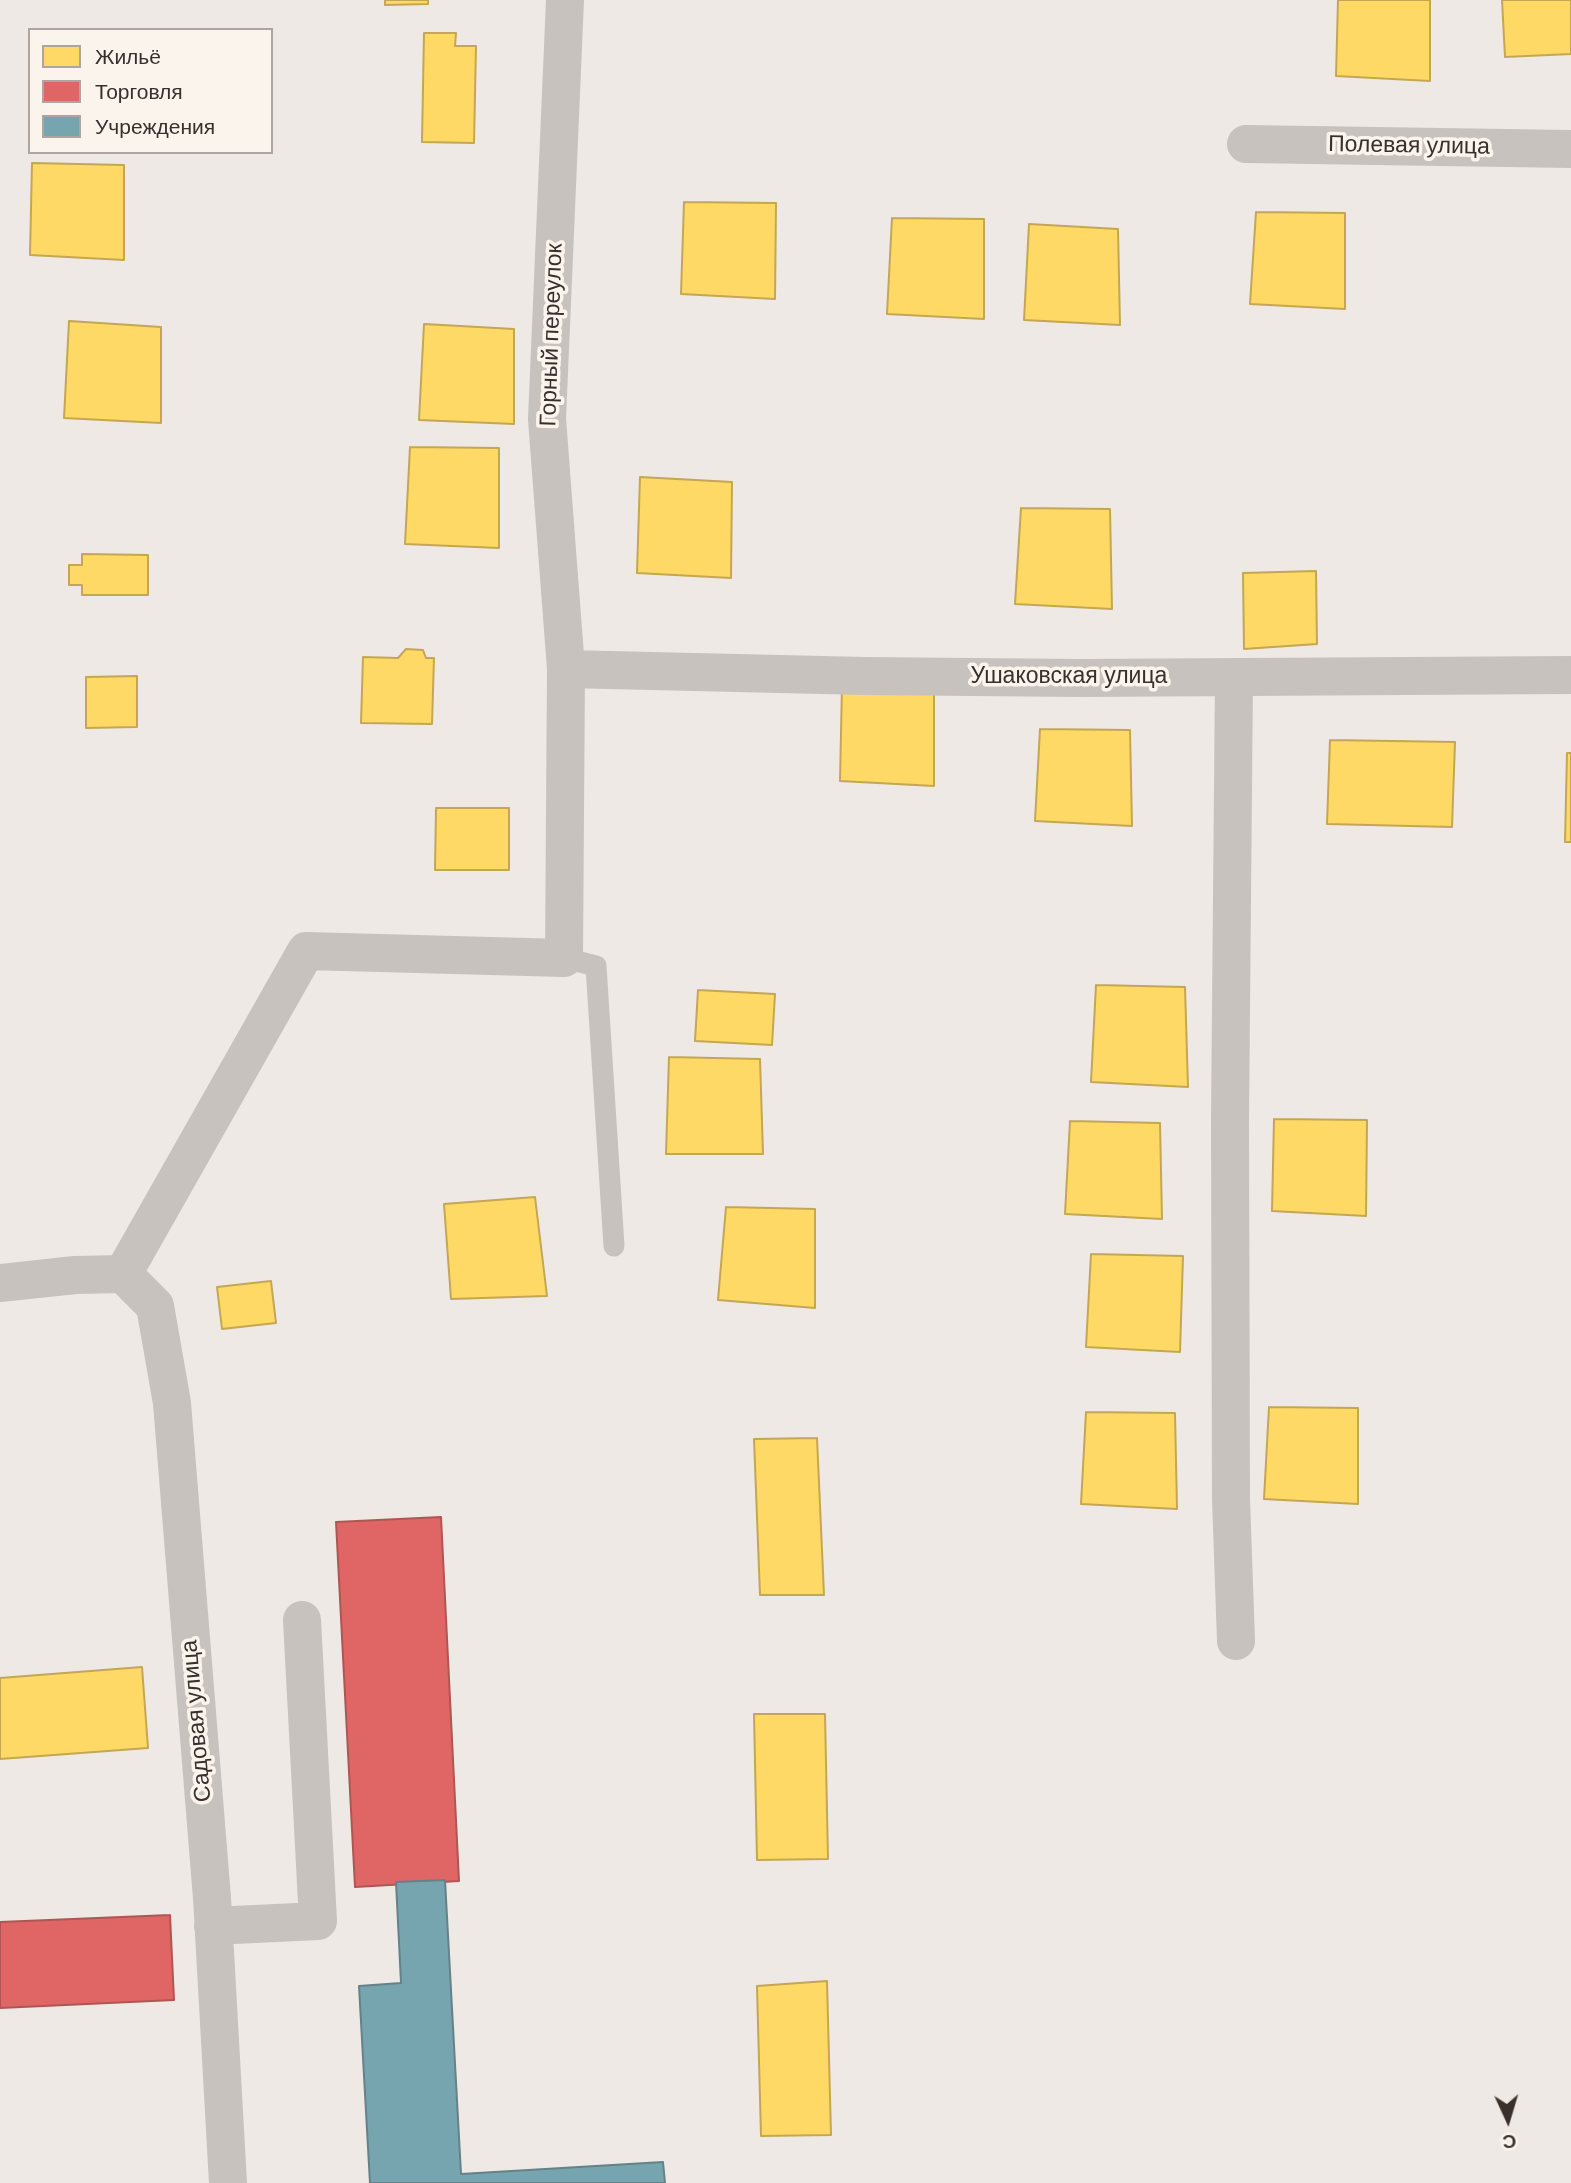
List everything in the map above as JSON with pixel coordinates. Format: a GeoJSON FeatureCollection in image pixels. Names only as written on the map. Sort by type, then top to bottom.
{"type":"FeatureCollection","features":[{"type":"Feature","properties":{"kind":"street","name":"Горный переулок"},"geometry":{"type":"LineString","coordinates":[[564,958],[566,669],[547,419],[565,0]]}},
{"type":"Feature","properties":{"kind":"street","name":"Полевая улица"},"geometry":{"type":"LineString","coordinates":[[1246,144],[1571,149]]}},
{"type":"Feature","properties":{"kind":"street","name":"Ушаковская улица"},"geometry":{"type":"LineString","coordinates":[[566,669],[892,677],[1571,675]]}},
{"type":"Feature","properties":{"kind":"street"},"geometry":{"type":"LineString","coordinates":[[1234,677],[1230,1255],[1231,1499],[1236,1641]]}},
{"type":"Feature","properties":{"kind":"street"},"geometry":{"type":"LineString","coordinates":[[0,1283],[75,1275],[123,1274],[306,951],[564,958]]}},
{"type":"Feature","properties":{"kind":"street","name":"Садовая улица"},"geometry":{"type":"LineString","coordinates":[[123,1274],[155,1306],[172,1403],[213,1926],[228,2183]]}},
{"type":"Feature","properties":{"kind":"street"},"geometry":{"type":"LineString","coordinates":[[213,1926],[318,1921],[302,1620]]}},
{"type":"Feature","properties":{"kind":"lane"},"geometry":{"type":"LineString","coordinates":[[564,958],[596,966],[614,1245]]}},
{"type":"Feature","properties":{"kind":"building: Жильё"},"geometry":{"type":"Polygon","coordinates":[[[385,0],[428,0],[428,4],[385,5],[385,0]]]}},
{"type":"Feature","properties":{"kind":"building: Жильё"},"geometry":{"type":"Polygon","coordinates":[[[1338,0],[1430,0],[1430,81],[1336,76],[1338,0]]]}},
{"type":"Feature","properties":{"kind":"building: Жильё"},"geometry":{"type":"Polygon","coordinates":[[[1502,0],[1571,0],[1571,54],[1505,57],[1502,0]]]}},
{"type":"Feature","properties":{"kind":"building: Жильё"},"geometry":{"type":"Polygon","coordinates":[[[424,33],[456,33],[455,46],[476,46],[474,143],[422,142],[424,33]]]}},
{"type":"Feature","properties":{"kind":"building: Жильё"},"geometry":{"type":"Polygon","coordinates":[[[32,163],[124,165],[124,260],[30,255],[32,163]]]}},
{"type":"Feature","properties":{"kind":"building: Жильё"},"geometry":{"type":"Polygon","coordinates":[[[684,202],[776,203],[775,299],[681,294],[684,202]]]}},
{"type":"Feature","properties":{"kind":"building: Жильё"},"geometry":{"type":"Polygon","coordinates":[[[1256,212],[1345,213],[1345,309],[1250,304],[1256,212]]]}},
{"type":"Feature","properties":{"kind":"building: Жильё"},"geometry":{"type":"Polygon","coordinates":[[[892,218],[984,219],[984,319],[887,314],[892,218]]]}},
{"type":"Feature","properties":{"kind":"building: Жильё"},"geometry":{"type":"Polygon","coordinates":[[[1029,224],[1118,229],[1120,325],[1024,320],[1029,224]]]}},
{"type":"Feature","properties":{"kind":"building: Жильё"},"geometry":{"type":"Polygon","coordinates":[[[69,321],[161,327],[161,423],[64,418],[69,321]]]}},
{"type":"Feature","properties":{"kind":"building: Жильё"},"geometry":{"type":"Polygon","coordinates":[[[424,324],[514,329],[514,424],[419,420],[424,324]]]}},
{"type":"Feature","properties":{"kind":"building: Жильё"},"geometry":{"type":"Polygon","coordinates":[[[410,447],[499,448],[499,548],[405,544],[410,447]]]}},
{"type":"Feature","properties":{"kind":"building: Жильё"},"geometry":{"type":"Polygon","coordinates":[[[640,477],[732,482],[731,578],[637,573],[640,477]]]}},
{"type":"Feature","properties":{"kind":"building: Жильё"},"geometry":{"type":"Polygon","coordinates":[[[1021,508],[1110,509],[1112,609],[1015,604],[1021,508]]]}},
{"type":"Feature","properties":{"kind":"building: Жильё"},"geometry":{"type":"Polygon","coordinates":[[[82,554],[148,555],[148,595],[82,595],[82,585],[69,585],[69,565],[82,565],[82,554]]]}},
{"type":"Feature","properties":{"kind":"building: Жильё"},"geometry":{"type":"Polygon","coordinates":[[[1316,571],[1317,644],[1244,649],[1243,573],[1316,571]]]}},
{"type":"Feature","properties":{"kind":"building: Жильё"},"geometry":{"type":"Polygon","coordinates":[[[406,649],[423,650],[426,658],[434,658],[432,724],[361,723],[363,657],[398,658],[406,649]]]}},
{"type":"Feature","properties":{"kind":"building: Жильё"},"geometry":{"type":"Polygon","coordinates":[[[137,676],[137,727],[86,728],[86,677],[137,676]]]}},
{"type":"Feature","properties":{"kind":"building: Жильё"},"geometry":{"type":"Polygon","coordinates":[[[842,685],[934,690],[934,786],[840,781],[842,685]]]}},
{"type":"Feature","properties":{"kind":"building: Жильё"},"geometry":{"type":"Polygon","coordinates":[[[1040,729],[1130,730],[1132,826],[1035,821],[1040,729]]]}},
{"type":"Feature","properties":{"kind":"building: Жильё"},"geometry":{"type":"Polygon","coordinates":[[[1330,740],[1455,742],[1452,827],[1327,824],[1330,740]]]}},
{"type":"Feature","properties":{"kind":"building: Жильё"},"geometry":{"type":"Polygon","coordinates":[[[1567,753],[1571,753],[1571,842],[1565,842],[1567,753]]]}},
{"type":"Feature","properties":{"kind":"building: Жильё"},"geometry":{"type":"Polygon","coordinates":[[[436,808],[509,808],[509,870],[435,870],[436,808]]]}},
{"type":"Feature","properties":{"kind":"building: Жильё"},"geometry":{"type":"Polygon","coordinates":[[[1096,985],[1185,987],[1188,1087],[1091,1082],[1096,985]]]}},
{"type":"Feature","properties":{"kind":"building: Жильё"},"geometry":{"type":"Polygon","coordinates":[[[698,990],[775,994],[772,1045],[695,1041],[698,990]]]}},
{"type":"Feature","properties":{"kind":"building: Жильё"},"geometry":{"type":"Polygon","coordinates":[[[669,1057],[760,1059],[763,1154],[666,1154],[669,1057]]]}},
{"type":"Feature","properties":{"kind":"building: Жильё"},"geometry":{"type":"Polygon","coordinates":[[[1274,1119],[1367,1120],[1366,1216],[1272,1211],[1274,1119]]]}},
{"type":"Feature","properties":{"kind":"building: Жильё"},"geometry":{"type":"Polygon","coordinates":[[[1070,1121],[1160,1123],[1162,1219],[1065,1214],[1070,1121]]]}},
{"type":"Feature","properties":{"kind":"building: Жильё"},"geometry":{"type":"Polygon","coordinates":[[[535,1197],[547,1296],[451,1299],[444,1204],[535,1197]]]}},
{"type":"Feature","properties":{"kind":"building: Жильё"},"geometry":{"type":"Polygon","coordinates":[[[726,1207],[815,1209],[815,1308],[718,1300],[726,1207]]]}},
{"type":"Feature","properties":{"kind":"building: Жильё"},"geometry":{"type":"Polygon","coordinates":[[[1091,1254],[1183,1256],[1180,1352],[1086,1347],[1091,1254]]]}},
{"type":"Feature","properties":{"kind":"building: Жильё"},"geometry":{"type":"Polygon","coordinates":[[[271,1281],[276,1323],[222,1329],[217,1287],[271,1281]]]}},
{"type":"Feature","properties":{"kind":"building: Жильё"},"geometry":{"type":"Polygon","coordinates":[[[1269,1407],[1358,1408],[1358,1504],[1264,1499],[1269,1407]]]}},
{"type":"Feature","properties":{"kind":"building: Жильё"},"geometry":{"type":"Polygon","coordinates":[[[1086,1412],[1175,1413],[1177,1509],[1081,1504],[1086,1412]]]}},
{"type":"Feature","properties":{"kind":"building: Жильё"},"geometry":{"type":"Polygon","coordinates":[[[817,1438],[824,1595],[760,1595],[754,1439],[817,1438]]]}},
{"type":"Feature","properties":{"kind":"building: Жильё"},"geometry":{"type":"Polygon","coordinates":[[[142,1667],[148,1748],[0,1759],[0,1678],[142,1667]]]}},
{"type":"Feature","properties":{"kind":"building: Жильё"},"geometry":{"type":"Polygon","coordinates":[[[754,1714],[825,1714],[828,1859],[757,1860],[754,1714]]]}},
{"type":"Feature","properties":{"kind":"building: Жильё"},"geometry":{"type":"Polygon","coordinates":[[[827,1981],[831,2135],[761,2136],[757,1986],[827,1981]]]}},
{"type":"Feature","properties":{"kind":"building: Торговля"},"geometry":{"type":"Polygon","coordinates":[[[441,1517],[459,1881],[355,1887],[336,1522],[441,1517]]]}},
{"type":"Feature","properties":{"kind":"building: Торговля"},"geometry":{"type":"Polygon","coordinates":[[[170,1915],[174,2000],[0,2008],[0,1922],[170,1915]]]}},
{"type":"Feature","properties":{"kind":"building: Учреждения"},"geometry":{"type":"Polygon","coordinates":[[[445,1880],[461,2174],[663,2162],[665,2183],[370,2183],[359,1986],[401,1983],[396,1882],[445,1880]]]}}]}
